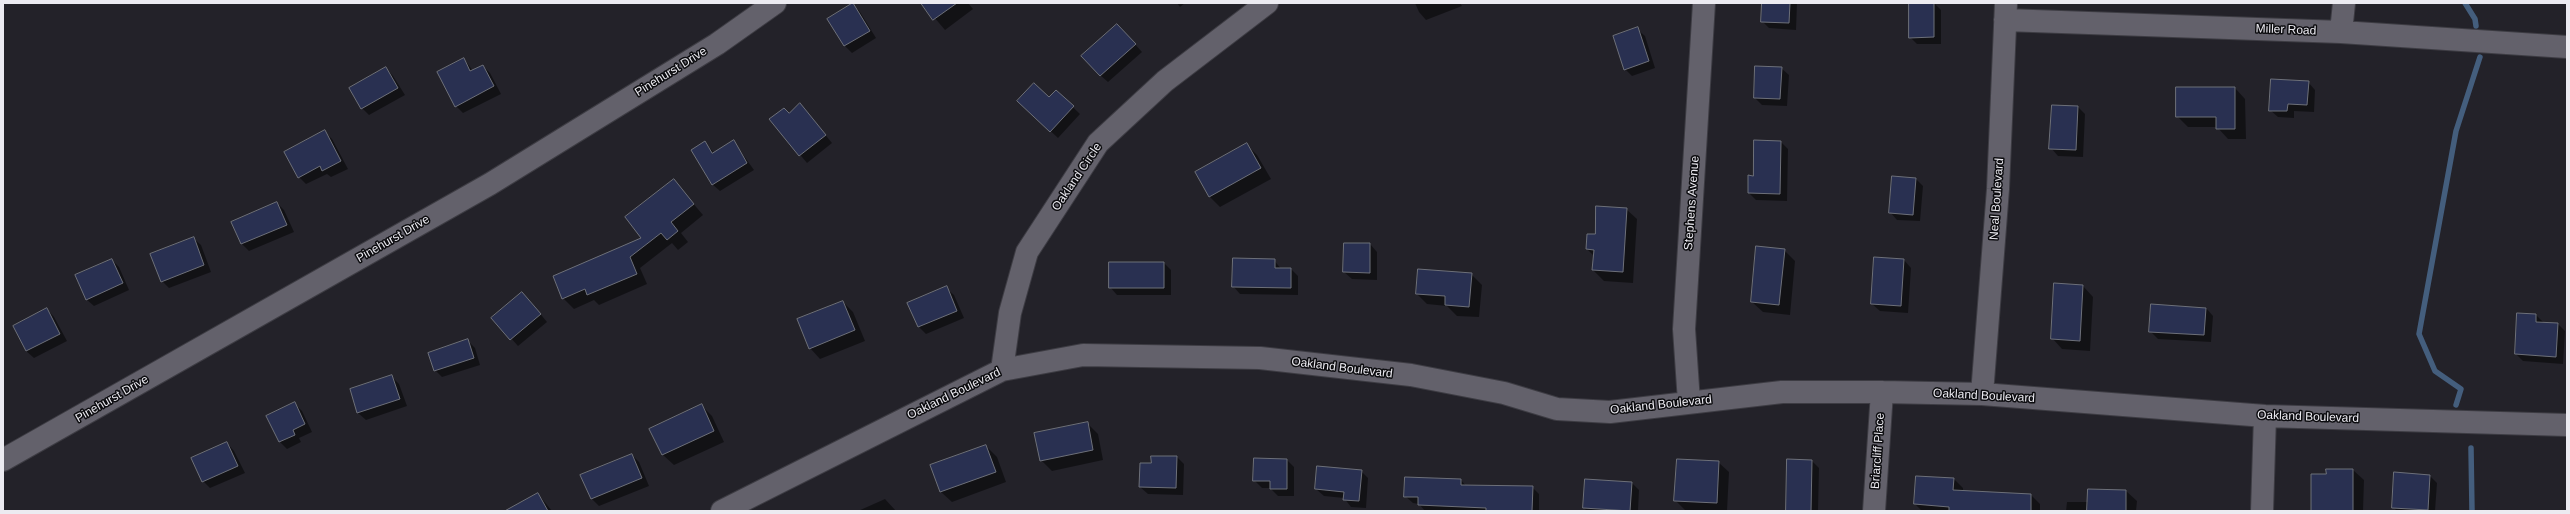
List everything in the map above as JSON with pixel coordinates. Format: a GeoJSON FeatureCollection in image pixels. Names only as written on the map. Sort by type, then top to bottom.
{"type":"FeatureCollection","features":[{"type":"Feature","properties":{"kind":"street","name":"Pinehurst Drive"},"geometry":{"type":"LineString","coordinates":[[3,460],[490,184],[710,48],[775,3]]}},
{"type":"Feature","properties":{"kind":"street","name":"Oakland Circle"},"geometry":{"type":"LineString","coordinates":[[1002,370],[1010,313],[1027,252],[1098,143],[1165,81],[1267,3]]}},
{"type":"Feature","properties":{"kind":"street","name":"Stephens Avenue"},"geometry":{"type":"LineString","coordinates":[[1689,402],[1684,329],[1704,3]]}},
{"type":"Feature","properties":{"kind":"street"},"geometry":{"type":"LineString","coordinates":[[2341,32],[2344,3]]}},
{"type":"Feature","properties":{"kind":"street","name":"Miller Road"},"geometry":{"type":"LineString","coordinates":[[2006,11],[2567,47]]}},
{"type":"Feature","properties":{"kind":"street","name":"Neal Boulevard"},"geometry":{"type":"LineString","coordinates":[[1982,394],[1998,189],[2006,11]]}},
{"type":"Feature","properties":{"kind":"street","name":"Oakland Boulevard"},"geometry":{"type":"LineString","coordinates":[[722,511],[745,505],[1002,370],[1083,355],[1260,358],[1411,376],[1504,393],[1557,409],[1610,412],[1782,392],[1882,392],[1982,394],[2264,416],[2567,425]]}},
{"type":"Feature","properties":{"kind":"street","name":"Briarcliff Place"},"geometry":{"type":"LineString","coordinates":[[1874,511],[1882,392]]}},
{"type":"Feature","properties":{"kind":"street"},"geometry":{"type":"LineString","coordinates":[[2262,511],[2264,416]]}},
{"type":"Feature","properties":{"kind":"building"},"geometry":{"type":"Polygon","coordinates":[[[853,3],[870,31],[844,46],[827,19],[853,3]]]}},
{"type":"Feature","properties":{"kind":"building"},"geometry":{"type":"Polygon","coordinates":[[[921,3],[957,3],[933,20],[921,3]]]}},
{"type":"Feature","properties":{"kind":"building"},"geometry":{"type":"Polygon","coordinates":[[[1762,3],[1790,3],[1789,23],[1761,22],[1762,3]]]}},
{"type":"Feature","properties":{"kind":"building"},"geometry":{"type":"Polygon","coordinates":[[[1909,3],[1934,3],[1934,37],[1909,38],[1909,3]]]}},
{"type":"Feature","properties":{"kind":"building"},"geometry":{"type":"Polygon","coordinates":[[[1117,24],[1136,44],[1100,76],[1081,56],[1117,24]]]}},
{"type":"Feature","properties":{"kind":"building"},"geometry":{"type":"Polygon","coordinates":[[[1638,27],[1649,61],[1624,70],[1613,36],[1638,27]]]}},
{"type":"Feature","properties":{"kind":"building"},"geometry":{"type":"Polygon","coordinates":[[[464,58],[470,71],[483,65],[494,86],[455,107],[437,72],[464,58]]]}},
{"type":"Feature","properties":{"kind":"building"},"geometry":{"type":"Polygon","coordinates":[[[1755,66],[1782,67],[1780,99],[1754,98],[1755,66]]]}},
{"type":"Feature","properties":{"kind":"building"},"geometry":{"type":"Polygon","coordinates":[[[386,67],[398,88],[361,109],[349,88],[386,67]]]}},
{"type":"Feature","properties":{"kind":"building"},"geometry":{"type":"Polygon","coordinates":[[[2271,79],[2309,81],[2307,105],[2288,104],[2287,111],[2269,111],[2271,79]]]}},
{"type":"Feature","properties":{"kind":"building"},"geometry":{"type":"Polygon","coordinates":[[[1034,83],[1049,97],[1056,90],[1074,106],[1050,132],[1017,101],[1034,83]]]}},
{"type":"Feature","properties":{"kind":"building"},"geometry":{"type":"Polygon","coordinates":[[[2176,87],[2235,87],[2235,129],[2216,129],[2216,117],[2176,117],[2176,87]]]}},
{"type":"Feature","properties":{"kind":"building"},"geometry":{"type":"Polygon","coordinates":[[[800,103],[826,135],[799,156],[769,119],[784,108],[789,113],[800,103]]]}},
{"type":"Feature","properties":{"kind":"building"},"geometry":{"type":"Polygon","coordinates":[[[2052,105],[2078,106],[2076,150],[2049,149],[2052,105]]]}},
{"type":"Feature","properties":{"kind":"building"},"geometry":{"type":"Polygon","coordinates":[[[325,130],[341,161],[322,171],[320,166],[298,178],[284,152],[325,130]]]}},
{"type":"Feature","properties":{"kind":"building"},"geometry":{"type":"Polygon","coordinates":[[[734,140],[747,163],[712,185],[691,150],[705,141],[712,153],[734,140]]]}},
{"type":"Feature","properties":{"kind":"building"},"geometry":{"type":"Polygon","coordinates":[[[1754,140],[1781,141],[1780,194],[1748,193],[1748,175],[1753,176],[1754,140]]]}},
{"type":"Feature","properties":{"kind":"building"},"geometry":{"type":"Polygon","coordinates":[[[1247,143],[1261,168],[1209,197],[1195,172],[1247,143]]]}},
{"type":"Feature","properties":{"kind":"building"},"geometry":{"type":"Polygon","coordinates":[[[1892,176],[1916,178],[1913,215],[1889,213],[1892,176]]]}},
{"type":"Feature","properties":{"kind":"building"},"geometry":{"type":"Polygon","coordinates":[[[674,179],[694,204],[671,222],[678,231],[667,240],[661,233],[630,257],[637,274],[587,295],[585,289],[562,299],[553,276],[641,238],[625,217],[674,179]]]}},
{"type":"Feature","properties":{"kind":"building"},"geometry":{"type":"Polygon","coordinates":[[[277,202],[287,225],[241,244],[231,222],[277,202]]]}},
{"type":"Feature","properties":{"kind":"building"},"geometry":{"type":"Polygon","coordinates":[[[1596,206],[1627,208],[1623,272],[1592,270],[1594,250],[1586,249],[1587,234],[1595,234],[1596,206]]]}},
{"type":"Feature","properties":{"kind":"building"},"geometry":{"type":"Polygon","coordinates":[[[194,237],[204,265],[161,282],[150,254],[194,237]]]}},
{"type":"Feature","properties":{"kind":"building"},"geometry":{"type":"Polygon","coordinates":[[[1344,243],[1370,243],[1370,273],[1343,272],[1344,243]]]}},
{"type":"Feature","properties":{"kind":"building"},"geometry":{"type":"Polygon","coordinates":[[[1756,246],[1785,249],[1779,305],[1751,302],[1756,246]]]}},
{"type":"Feature","properties":{"kind":"building"},"geometry":{"type":"Polygon","coordinates":[[[1874,257],[1904,259],[1901,306],[1871,304],[1874,257]]]}},
{"type":"Feature","properties":{"kind":"building"},"geometry":{"type":"Polygon","coordinates":[[[1233,258],[1275,259],[1275,268],[1291,268],[1291,288],[1232,287],[1233,258]]]}},
{"type":"Feature","properties":{"kind":"building"},"geometry":{"type":"Polygon","coordinates":[[[112,259],[123,283],[86,300],[75,275],[112,259]]]}},
{"type":"Feature","properties":{"kind":"building"},"geometry":{"type":"Polygon","coordinates":[[[1109,262],[1164,262],[1164,288],[1109,288],[1109,262]]]}},
{"type":"Feature","properties":{"kind":"building"},"geometry":{"type":"Polygon","coordinates":[[[1418,269],[1472,273],[1469,307],[1445,305],[1445,296],[1416,294],[1418,269]]]}},
{"type":"Feature","properties":{"kind":"building"},"geometry":{"type":"Polygon","coordinates":[[[2054,283],[2083,285],[2080,341],[2051,339],[2054,283]]]}},
{"type":"Feature","properties":{"kind":"building"},"geometry":{"type":"Polygon","coordinates":[[[947,286],[957,311],[918,327],[907,303],[947,286]]]}},
{"type":"Feature","properties":{"kind":"building"},"geometry":{"type":"Polygon","coordinates":[[[522,292],[541,314],[510,340],[491,318],[522,292]]]}},
{"type":"Feature","properties":{"kind":"building"},"geometry":{"type":"Polygon","coordinates":[[[843,301],[855,330],[809,349],[797,319],[843,301]]]}},
{"type":"Feature","properties":{"kind":"building"},"geometry":{"type":"Polygon","coordinates":[[[2151,304],[2206,308],[2204,335],[2149,332],[2151,304]]]}},
{"type":"Feature","properties":{"kind":"building"},"geometry":{"type":"Polygon","coordinates":[[[47,308],[60,334],[26,351],[13,326],[47,308]]]}},
{"type":"Feature","properties":{"kind":"building"},"geometry":{"type":"Polygon","coordinates":[[[2517,313],[2536,314],[2536,322],[2558,323],[2556,357],[2515,354],[2517,313]]]}},
{"type":"Feature","properties":{"kind":"building"},"geometry":{"type":"Polygon","coordinates":[[[468,339],[474,358],[434,371],[428,353],[468,339]]]}},
{"type":"Feature","properties":{"kind":"building"},"geometry":{"type":"Polygon","coordinates":[[[392,375],[400,399],[357,413],[350,389],[392,375]]]}},
{"type":"Feature","properties":{"kind":"building"},"geometry":{"type":"Polygon","coordinates":[[[295,402],[305,424],[293,430],[295,435],[279,442],[266,416],[295,402]]]}},
{"type":"Feature","properties":{"kind":"building"},"geometry":{"type":"Polygon","coordinates":[[[702,404],[714,431],[662,455],[649,429],[702,404]]]}},
{"type":"Feature","properties":{"kind":"building"},"geometry":{"type":"Polygon","coordinates":[[[1088,422],[1093,450],[1040,461],[1034,433],[1088,422]]]}},
{"type":"Feature","properties":{"kind":"building"},"geometry":{"type":"Polygon","coordinates":[[[227,442],[238,466],[202,482],[191,458],[227,442]]]}},
{"type":"Feature","properties":{"kind":"building"},"geometry":{"type":"Polygon","coordinates":[[[986,445],[996,472],[940,492],[930,465],[986,445]]]}},
{"type":"Feature","properties":{"kind":"building"},"geometry":{"type":"Polygon","coordinates":[[[632,454],[642,478],[591,499],[580,475],[632,454]]]}},
{"type":"Feature","properties":{"kind":"building"},"geometry":{"type":"Polygon","coordinates":[[[1151,456],[1177,456],[1176,488],[1139,487],[1140,463],[1151,463],[1151,456]]]}},
{"type":"Feature","properties":{"kind":"building"},"geometry":{"type":"Polygon","coordinates":[[[1254,458],[1287,459],[1287,489],[1270,489],[1270,481],[1253,481],[1254,458]]]}},
{"type":"Feature","properties":{"kind":"building"},"geometry":{"type":"Polygon","coordinates":[[[1677,459],[1719,461],[1717,503],[1674,501],[1677,459]]]}},
{"type":"Feature","properties":{"kind":"building"},"geometry":{"type":"Polygon","coordinates":[[[1787,459],[1812,460],[1811,511],[1786,511],[1787,459]]]}},
{"type":"Feature","properties":{"kind":"building"},"geometry":{"type":"Polygon","coordinates":[[[1317,466],[1362,470],[1359,501],[1343,500],[1344,492],[1315,489],[1317,466]]]}},
{"type":"Feature","properties":{"kind":"building"},"geometry":{"type":"Polygon","coordinates":[[[2326,469],[2353,469],[2353,511],[2311,511],[2311,474],[2326,474],[2326,469]]]}},
{"type":"Feature","properties":{"kind":"building"},"geometry":{"type":"Polygon","coordinates":[[[2394,472],[2430,475],[2428,510],[2392,508],[2394,472]]]}},
{"type":"Feature","properties":{"kind":"building"},"geometry":{"type":"Polygon","coordinates":[[[1916,476],[1954,478],[1953,490],[2031,494],[2031,511],[1949,511],[1949,507],[1914,504],[1916,476]]]}},
{"type":"Feature","properties":{"kind":"building"},"geometry":{"type":"Polygon","coordinates":[[[1405,477],[1461,479],[1461,485],[1533,486],[1532,511],[1486,511],[1486,508],[1418,505],[1418,497],[1404,497],[1405,477]]]}},
{"type":"Feature","properties":{"kind":"building"},"geometry":{"type":"Polygon","coordinates":[[[1585,479],[1632,482],[1630,511],[1583,508],[1585,479]]]}},
{"type":"Feature","properties":{"kind":"building"},"geometry":{"type":"Polygon","coordinates":[[[2088,489],[2126,490],[2126,511],[2087,511],[2088,489]]]}},
{"type":"Feature","properties":{"kind":"building"},"geometry":{"type":"Polygon","coordinates":[[[538,493],[548,511],[505,511],[538,493]]]}},
{"type":"Feature","properties":{"kind":"waterway"},"geometry":{"type":"LineString","coordinates":[[2465,3],[2475,19],[2476,26]]}},
{"type":"Feature","properties":{"kind":"waterway"},"geometry":{"type":"LineString","coordinates":[[2456,405],[2461,389],[2435,371],[2419,334],[2456,131],[2480,57]]}},
{"type":"Feature","properties":{"kind":"waterway"},"geometry":{"type":"LineString","coordinates":[[2471,448],[2472,511]]}}]}
